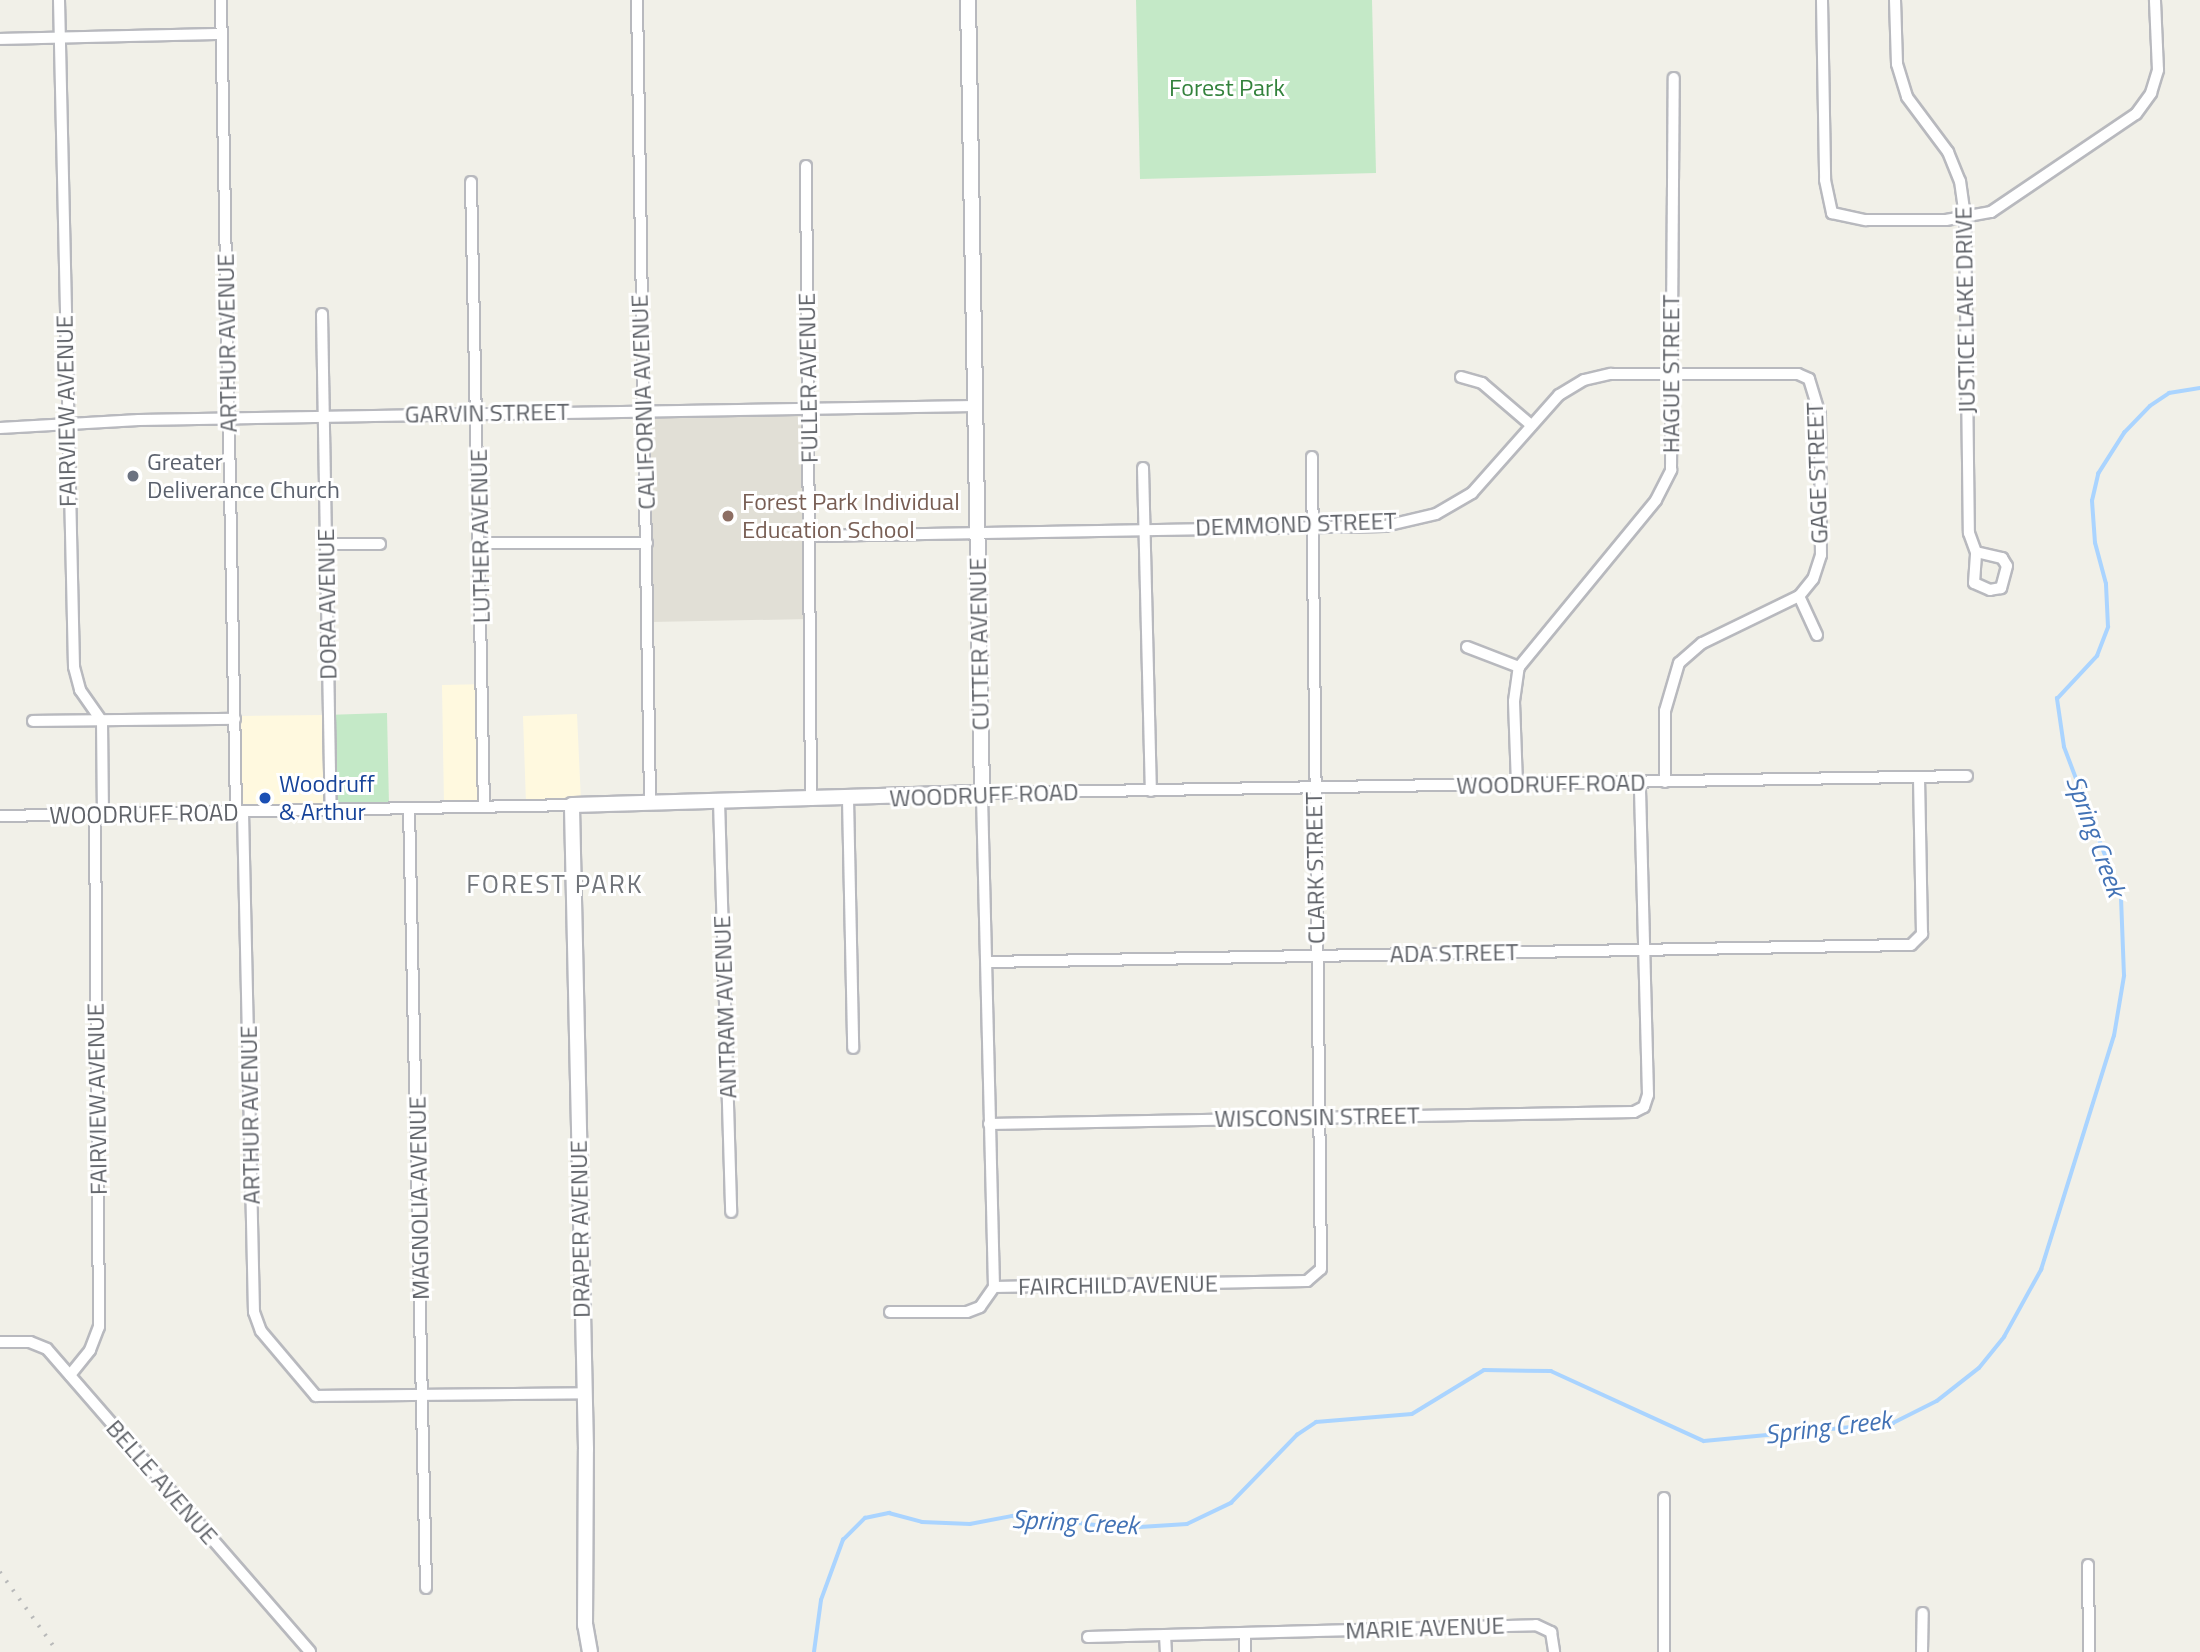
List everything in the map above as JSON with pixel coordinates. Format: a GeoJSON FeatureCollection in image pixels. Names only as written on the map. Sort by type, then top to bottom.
{"type":"FeatureCollection","features":[{"type":"Feature","properties":{"kind":"street","name":"FAIRVIEW AVENUE"},"geometry":{"type":"LineString","coordinates":[[59,0],[66,427],[74,667],[80,690],[102,720],[99,814],[99,1327],[90,1350],[70,1375]]}},
{"type":"Feature","properties":{"kind":"street","name":"ARTHUR AVENUE"},"geometry":{"type":"LineString","coordinates":[[221,0],[235,719],[254,1312],[261,1331],[316,1396],[422,1398]]}},
{"type":"Feature","properties":{"kind":"street","name":"CALIFORNIA AVENUE"},"geometry":{"type":"LineString","coordinates":[[637,0],[650,804]]}},
{"type":"Feature","properties":{"kind":"street","name":"CUTTER AVENUE"},"geometry":{"type":"LineString","coordinates":[[968,0],[974,405],[994,1287]]}},
{"type":"Feature","properties":{"kind":"street"},"geometry":{"type":"LineString","coordinates":[[1822,0],[1825,180],[1832,213],[1866,220],[1965,216],[1991,212],[2136,114],[2151,93],[2158,70],[2155,0]]}},
{"type":"Feature","properties":{"kind":"street","name":"JUSTICE LAKE DRIVE"},"geometry":{"type":"LineString","coordinates":[[1895,0],[1897,64],[1907,97],[1948,152],[1961,181],[1965,216],[1969,533],[1976,552]]}},
{"type":"Feature","properties":{"kind":"street"},"geometry":{"type":"LineString","coordinates":[[0,39],[222,34]]}},
{"type":"Feature","properties":{"kind":"street","name":"HAGUE STREET"},"geometry":{"type":"LineString","coordinates":[[1517,785],[1514,701],[1520,667],[1537,640],[1656,500],[1671,470],[1674,78]]}},
{"type":"Feature","properties":{"kind":"street","name":"FULLER AVENUE"},"geometry":{"type":"LineString","coordinates":[[806,166],[811,800]]}},
{"type":"Feature","properties":{"kind":"street","name":"LUTHER AVENUE"},"geometry":{"type":"LineString","coordinates":[[471,182],[478,413],[484,806]]}},
{"type":"Feature","properties":{"kind":"street","name":"DORA AVENUE"},"geometry":{"type":"LineString","coordinates":[[322,314],[331,810]]}},
{"type":"Feature","properties":{"kind":"street","name":"DEMMOND STREET"},"geometry":{"type":"LineString","coordinates":[[810,536],[1311,525],[1385,526],[1436,514],[1472,493],[1559,395],[1584,380],[1673,373],[1777,372],[1810,379]]}},
{"type":"Feature","properties":{"kind":"street"},"geometry":{"type":"LineString","coordinates":[[1461,377],[1482,383],[1531,425]]}},
{"type":"Feature","properties":{"kind":"street","name":"GAGE STREET"},"geometry":{"type":"LineString","coordinates":[[1799,596],[1814,579],[1821,555],[1820,415],[1810,379]]}},
{"type":"Feature","properties":{"kind":"street","name":"GARVIN STREET"},"geometry":{"type":"LineString","coordinates":[[0,428],[228,418],[974,405]]}},
{"type":"Feature","properties":{"kind":"street","name":"CLARK STREET"},"geometry":{"type":"LineString","coordinates":[[1312,457],[1313,788],[1321,1269],[1315,1278]]}},
{"type":"Feature","properties":{"kind":"street"},"geometry":{"type":"LineString","coordinates":[[1143,468],[1151,791]]}},
{"type":"Feature","properties":{"kind":"street"},"geometry":{"type":"LineString","coordinates":[[480,543],[647,543]]}},
{"type":"Feature","properties":{"kind":"street"},"geometry":{"type":"LineString","coordinates":[[326,544],[380,544]]}},
{"type":"Feature","properties":{"kind":"street"},"geometry":{"type":"LineString","coordinates":[[1665,782],[1665,711],[1679,663],[1702,643],[1799,596],[1817,635]]}},
{"type":"Feature","properties":{"kind":"street"},"geometry":{"type":"LineString","coordinates":[[1467,647],[1520,667]]}},
{"type":"Feature","properties":{"kind":"street"},"geometry":{"type":"LineString","coordinates":[[33,721],[235,719]]}},
{"type":"Feature","properties":{"kind":"street","name":"WOODRUFF ROAD"},"geometry":{"type":"LineString","coordinates":[[0,816],[650,804],[982,793],[1967,776]]}},
{"type":"Feature","properties":{"kind":"street","name":"ADA STREET"},"geometry":{"type":"LineString","coordinates":[[988,962],[1910,945],[1919,941],[1919,778]]}},
{"type":"Feature","properties":{"kind":"street"},"geometry":{"type":"LineString","coordinates":[[1640,782],[1645,949]]}},
{"type":"Feature","properties":{"kind":"street"},"geometry":{"type":"LineString","coordinates":[[849,799],[853,1048]]}},
{"type":"Feature","properties":{"kind":"street","name":"ANTRAM AVENUE"},"geometry":{"type":"LineString","coordinates":[[719,801],[731,1212]]}},
{"type":"Feature","properties":{"kind":"street","name":"DRAPER AVENUE"},"geometry":{"type":"LineString","coordinates":[[572,805],[584,1393],[585,1625],[590,1652]]}},
{"type":"Feature","properties":{"kind":"street","name":"MAGNOLIA AVENUE"},"geometry":{"type":"LineString","coordinates":[[409,808],[426,1588]]}},
{"type":"Feature","properties":{"kind":"street","name":"WISCONSIN STREET"},"geometry":{"type":"LineString","coordinates":[[989,1124],[1634,1112],[1644,1107],[1648,1096],[1645,949]]}},
{"type":"Feature","properties":{"kind":"street","name":"FAIRCHILD AVENUE"},"geometry":{"type":"LineString","coordinates":[[890,1312],[967,1312],[979,1307],[994,1287],[1315,1278]]}},
{"type":"Feature","properties":{"kind":"street","name":"BELLE AVENUE"},"geometry":{"type":"LineString","coordinates":[[0,1342],[30,1342],[47,1349],[310,1652]]}},
{"type":"Feature","properties":{"kind":"street"},"geometry":{"type":"LineString","coordinates":[[422,1398],[584,1393]]}},
{"type":"Feature","properties":{"kind":"street"},"geometry":{"type":"LineString","coordinates":[[1664,1497],[1664,1652]]}},
{"type":"Feature","properties":{"kind":"street"},"geometry":{"type":"LineString","coordinates":[[2088,1565],[2089,1652]]}},
{"type":"Feature","properties":{"kind":"street"},"geometry":{"type":"LineString","coordinates":[[1922,1652],[1923,1613]]}},
{"type":"Feature","properties":{"kind":"street","name":"MARIE AVENUE"},"geometry":{"type":"LineString","coordinates":[[1088,1637],[1536,1625],[1551,1632],[1553,1652]]}},
{"type":"Feature","properties":{"kind":"street"},"geometry":{"type":"LineString","coordinates":[[1245,1634],[1245,1652]]}},
{"type":"Feature","properties":{"kind":"street"},"geometry":{"type":"LineString","coordinates":[[1166,1635],[1166,1652]]}},
{"type":"Feature","properties":{"kind":"shaded area","name":"Forest Park Individual Education School"},"geometry":{"type":"Polygon","coordinates":[[[807,411],[808,619],[651,622],[646,413],[807,411]]]}},
{"type":"Feature","properties":{"kind":"shaded area"},"geometry":{"type":"Polygon","coordinates":[[[488,684],[490,804],[444,804],[442,685],[488,684]]]}},
{"type":"Feature","properties":{"kind":"shaded area"},"geometry":{"type":"Polygon","coordinates":[[[577,714],[581,802],[526,803],[523,716],[577,714]]]}},
{"type":"Feature","properties":{"kind":"shaded area"},"geometry":{"type":"Polygon","coordinates":[[[325,715],[327,806],[242,807],[241,716],[325,715]]]}},
{"type":"Feature","properties":{"kind":"green space","name":"Forest Park"},"geometry":{"type":"Polygon","coordinates":[[[1136,0],[1372,0],[1376,173],[1140,179],[1136,0]]]}},
{"type":"Feature","properties":{"kind":"green space"},"geometry":{"type":"Polygon","coordinates":[[[387,713],[389,805],[327,806],[325,715],[387,713]]]}},
{"type":"Feature","properties":{"kind":"waterway","name":"Spring Creek"},"geometry":{"type":"LineString","coordinates":[[814,1652],[821,1600],[843,1540],[865,1518],[889,1513],[922,1522],[970,1524],[1012,1516],[1124,1528],[1187,1524],[1231,1503],[1297,1435],[1316,1422],[1412,1414],[1484,1370],[1551,1371],[1704,1441],[1893,1423],[1937,1401],[1979,1368],[2004,1337],[2041,1270],[2114,1036],[2124,976],[2121,898],[2064,747],[2057,699],[2097,656],[2108,627],[2106,584],[2095,543],[2092,501],[2098,474],[2124,433],[2150,406],[2169,393],[2200,388]]}},
{"type":"Feature","properties":{"kind":"railway"},"geometry":{"type":"LineString","coordinates":[[0,1572],[58,1652]]}},
{"type":"Feature","properties":{"kind":"place","name":"Greater Deliverance Church"},"geometry":{"type":"Point","coordinates":[133,476]}},
{"type":"Feature","properties":{"kind":"place","name":"Forest Park Individual Education School"},"geometry":{"type":"Point","coordinates":[728,516]}},
{"type":"Feature","properties":{"kind":"place","name":"Woodruff & Arthur"},"geometry":{"type":"Point","coordinates":[265,798]}},
{"type":"Feature","properties":{"kind":"district","name":"FOREST PARK"},"geometry":{"type":"Point","coordinates":[555,884]}}]}
